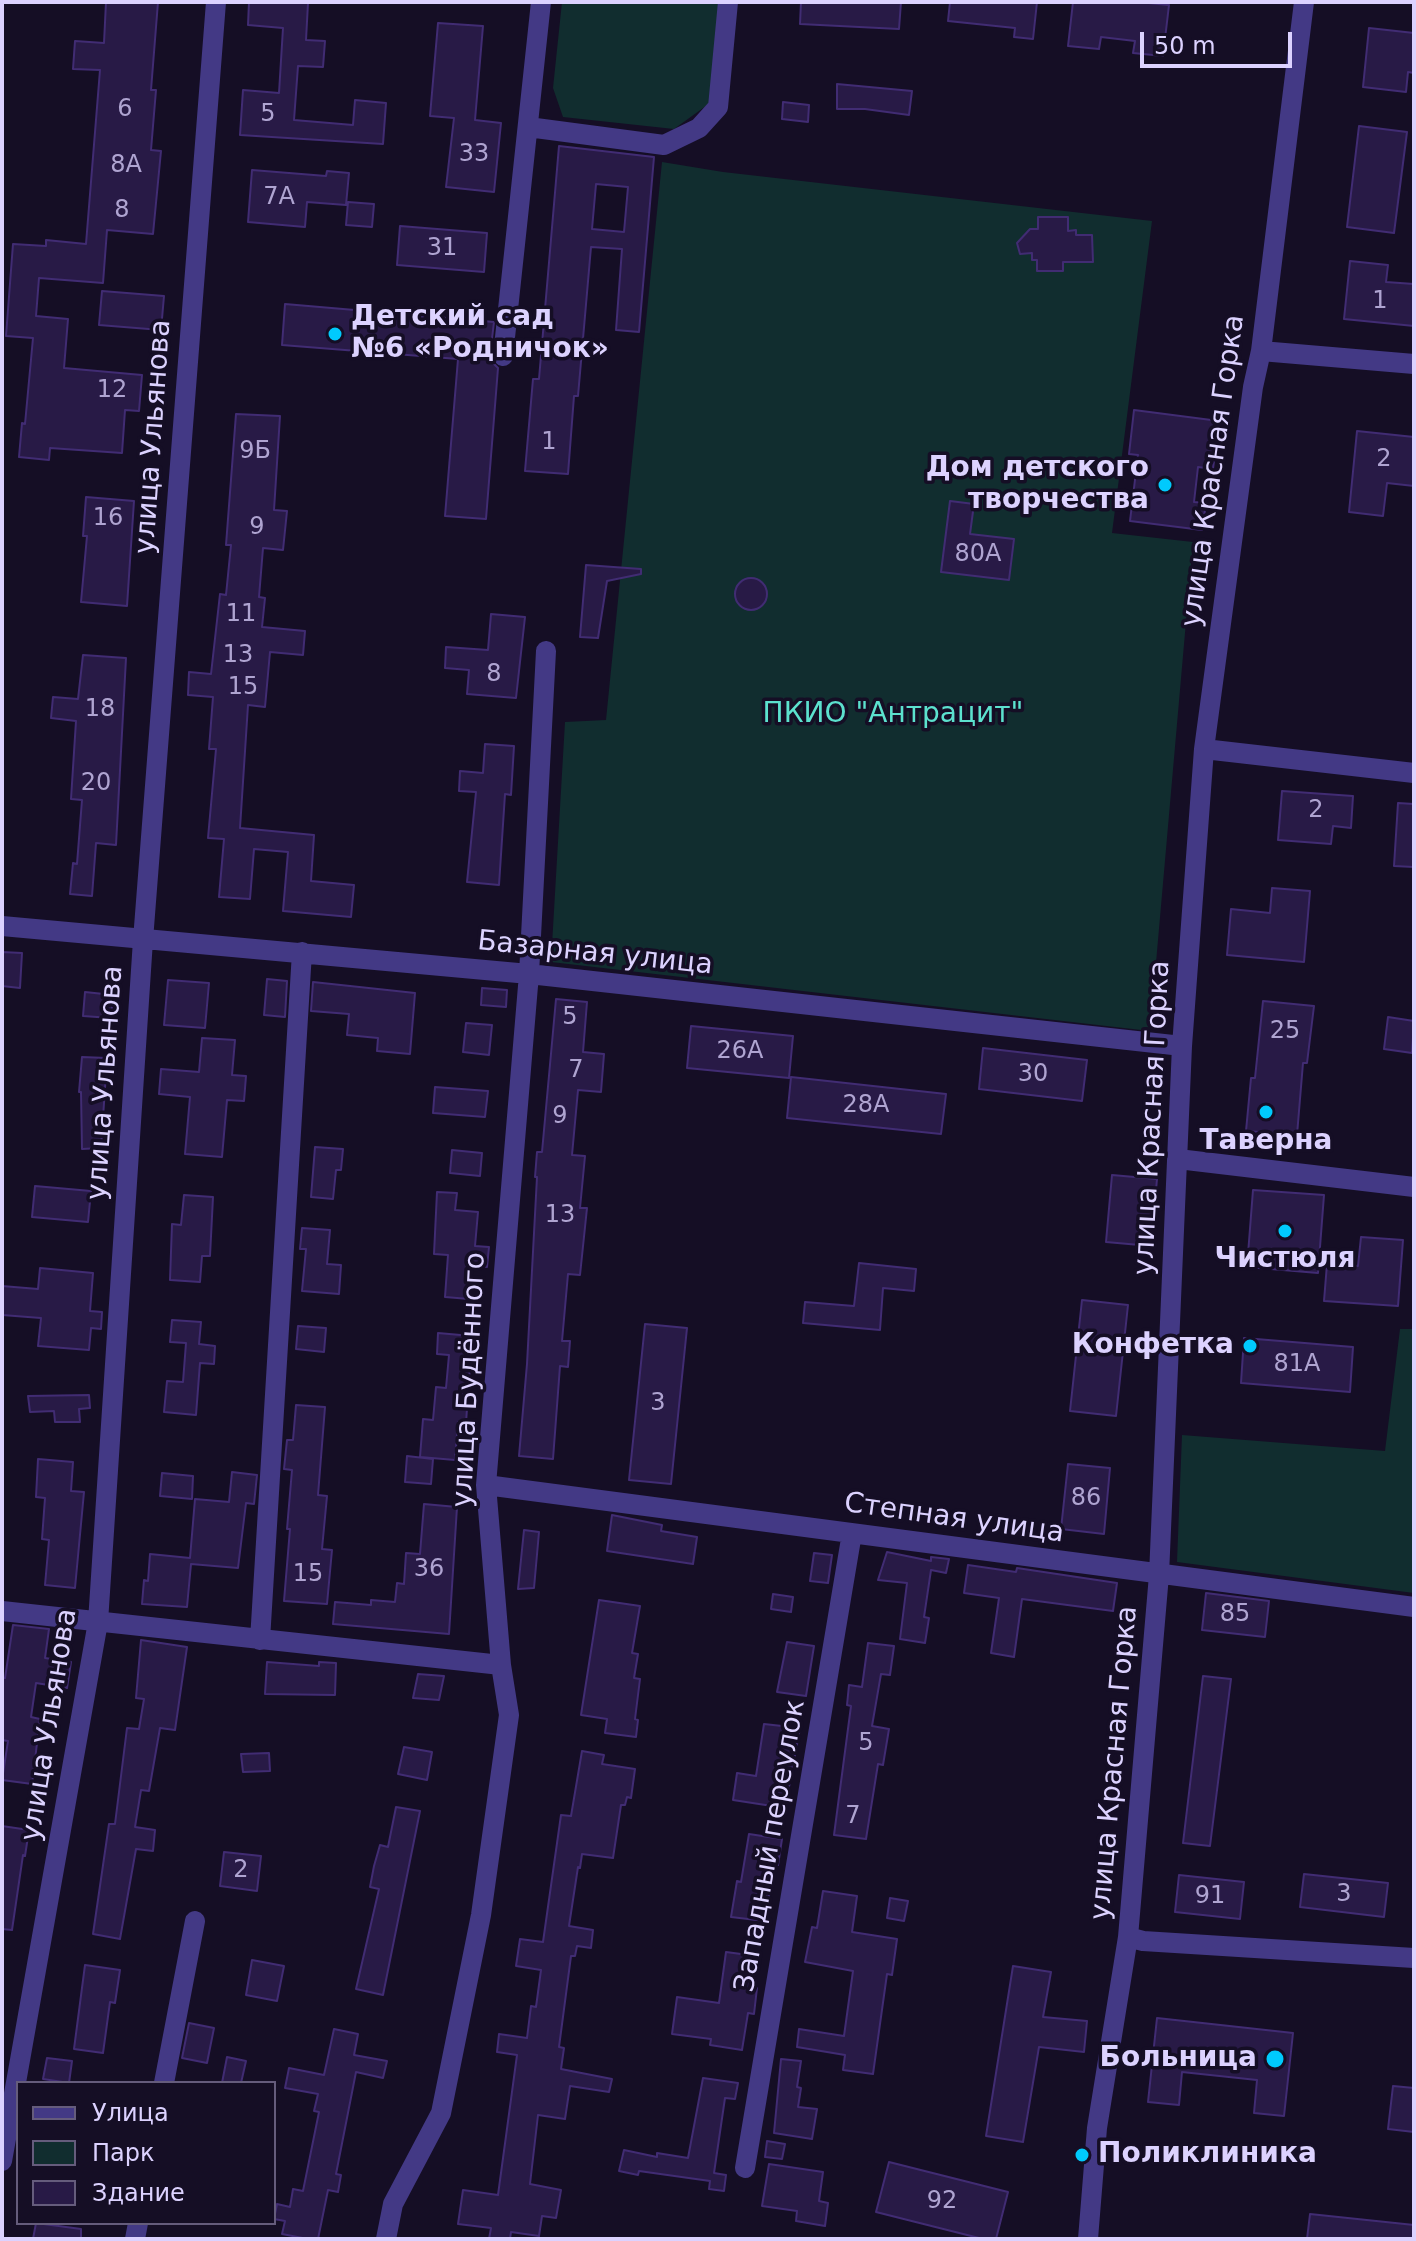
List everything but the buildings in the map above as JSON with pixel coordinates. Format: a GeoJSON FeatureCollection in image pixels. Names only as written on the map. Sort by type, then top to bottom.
{"type":"FeatureCollection","features":[{"type":"Feature","properties":{"kind":"street","name":"улица Ульянова"},"geometry":{"type":"LineString","coordinates":[[16,2081],[98,1622],[143,940],[216,2]]}},
{"type":"Feature","properties":{"kind":"street"},"geometry":{"type":"LineString","coordinates":[[503,356],[541,2]]}},
{"type":"Feature","properties":{"kind":"street"},"geometry":{"type":"LineString","coordinates":[[528,127],[664,145],[699,128],[718,107],[728,2]]}},
{"type":"Feature","properties":{"kind":"street","name":"улица Красная Горка"},"geometry":{"type":"LineString","coordinates":[[1088,2239],[1097,2128],[1128,1937],[1159,1575],[1182,1046],[1204,749],[1253,387],[1261,351],[1304,2]]}},
{"type":"Feature","properties":{"kind":"street"},"geometry":{"type":"LineString","coordinates":[[1261,351],[1414,364]]}},
{"type":"Feature","properties":{"kind":"street","name":"улица Будённого"},"geometry":{"type":"LineString","coordinates":[[386,2239],[393,2204],[441,2113],[481,1915],[509,1715],[501,1665],[486,1485],[529,974],[546,651]]}},
{"type":"Feature","properties":{"kind":"street"},"geometry":{"type":"LineString","coordinates":[[1204,749],[1414,773]]}},
{"type":"Feature","properties":{"kind":"street","name":"Базарная улица"},"geometry":{"type":"LineString","coordinates":[[2,926],[529,974],[1182,1046]]}},
{"type":"Feature","properties":{"kind":"street"},"geometry":{"type":"LineString","coordinates":[[260,1640],[302,952]]}},
{"type":"Feature","properties":{"kind":"street"},"geometry":{"type":"LineString","coordinates":[[1178,1159],[1414,1187]]}},
{"type":"Feature","properties":{"kind":"street","name":"Степная улица"},"geometry":{"type":"LineString","coordinates":[[486,1485],[1414,1607]]}},
{"type":"Feature","properties":{"kind":"street","name":"Западный переулок"},"geometry":{"type":"LineString","coordinates":[[745,2168],[852,1533]]}},
{"type":"Feature","properties":{"kind":"street"},"geometry":{"type":"LineString","coordinates":[[2,1611],[501,1665]]}},
{"type":"Feature","properties":{"kind":"street"},"geometry":{"type":"LineString","coordinates":[[164,2081],[195,1921]]}},
{"type":"Feature","properties":{"kind":"street"},"geometry":{"type":"LineString","coordinates":[[1128,1937],[1143,1941],[1414,1958]]}},
{"type":"Feature","properties":{"kind":"street","name":"улица Ульянова"},"geometry":{"type":"LineString","coordinates":[[2,2161],[16,2082]]}},
{"type":"Feature","properties":{"kind":"green space"},"geometry":{"type":"Polygon","coordinates":[[[562,2],[719,2],[710,103],[674,129],[563,117],[553,88],[562,2]]]}},
{"type":"Feature","properties":{"kind":"green space","name":"ПКИО \"Антрацит\""},"geometry":{"type":"Polygon","coordinates":[[[662,162],[723,172],[1152,221],[1112,533],[1193,542],[1150,1031],[551,962],[565,722],[606,720],[662,162]]]}},
{"type":"Feature","properties":{"kind":"green space"},"geometry":{"type":"Polygon","coordinates":[[[1400,1329],[1414,1329],[1414,1593],[1177,1562],[1182,1435],[1385,1451],[1400,1329]]]}},
{"type":"Feature","properties":{"kind":"place","name":"Детский сад №6 «Родничок»"},"geometry":{"type":"Point","coordinates":[335,334]}},
{"type":"Feature","properties":{"kind":"place","name":"Дом детского творчества"},"geometry":{"type":"Point","coordinates":[1165,485]}},
{"type":"Feature","properties":{"kind":"place","name":"Таверна"},"geometry":{"type":"Point","coordinates":[1266,1112]}},
{"type":"Feature","properties":{"kind":"place","name":"Чистюля"},"geometry":{"type":"Point","coordinates":[1285,1231]}},
{"type":"Feature","properties":{"kind":"place","name":"Конфетка"},"geometry":{"type":"Point","coordinates":[1250,1346]}},
{"type":"Feature","properties":{"kind":"place","name":"Больница"},"geometry":{"type":"Point","coordinates":[1275,2059]}},
{"type":"Feature","properties":{"kind":"place","name":"Поликлиника"},"geometry":{"type":"Point","coordinates":[1082,2155]}}]}
